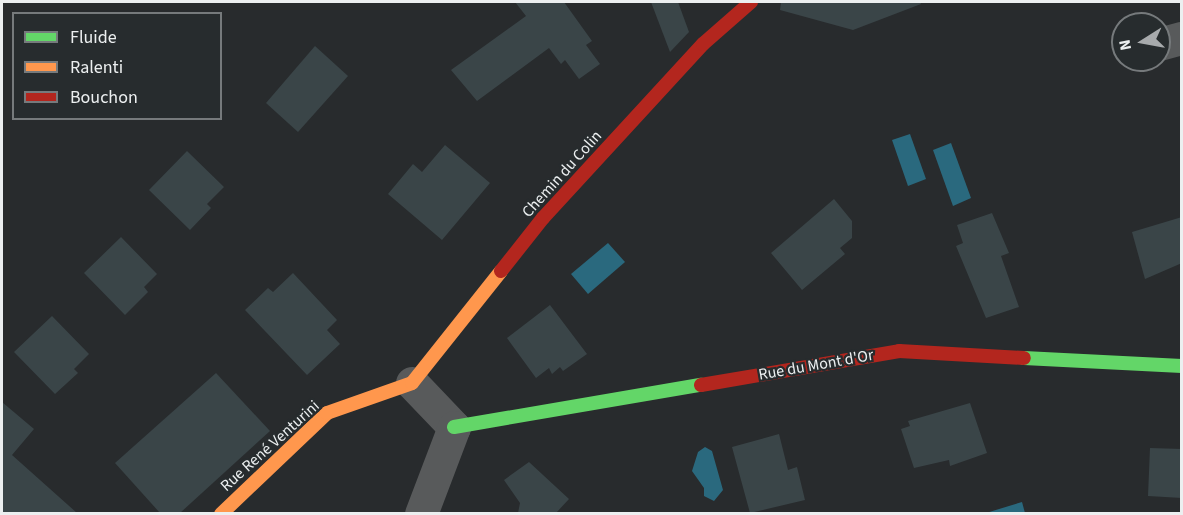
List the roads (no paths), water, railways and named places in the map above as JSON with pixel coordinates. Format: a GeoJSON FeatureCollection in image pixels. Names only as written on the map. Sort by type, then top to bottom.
{"type":"FeatureCollection","features":[{"type":"Feature","properties":{"kind":"street","name":"Chemin du Colin"},"geometry":{"type":"LineString","coordinates":[[412,383],[543,218],[703,44],[751,2]]}},
{"type":"Feature","properties":{"kind":"street","name":"Rue du Mont d'Or"},"geometry":{"type":"LineString","coordinates":[[454,427],[899,351],[1182,366]]}},
{"type":"Feature","properties":{"kind":"street"},"geometry":{"type":"LineString","coordinates":[[412,383],[454,427],[421,513]]}},
{"type":"Feature","properties":{"kind":"street","name":"Rue René Venturini"},"geometry":{"type":"LineString","coordinates":[[221,513],[327,413],[412,383]]}},
{"type":"Feature","properties":{"kind":"water"},"geometry":{"type":"Polygon","coordinates":[[[910,134],[926,179],[908,186],[892,140],[910,134]]]}},
{"type":"Feature","properties":{"kind":"water"},"geometry":{"type":"Polygon","coordinates":[[[951,143],[971,198],[953,206],[933,150],[951,143]]]}},
{"type":"Feature","properties":{"kind":"water"},"geometry":{"type":"Polygon","coordinates":[[[608,243],[625,262],[588,294],[571,274],[608,243]]]}},
{"type":"Feature","properties":{"kind":"water"},"geometry":{"type":"Polygon","coordinates":[[[705,447],[712,451],[723,490],[714,501],[704,496],[704,488],[692,471],[698,452],[705,447]]]}},
{"type":"Feature","properties":{"kind":"water"},"geometry":{"type":"Polygon","coordinates":[[[1022,502],[1025,513],[986,513],[1022,502]]]}}]}
